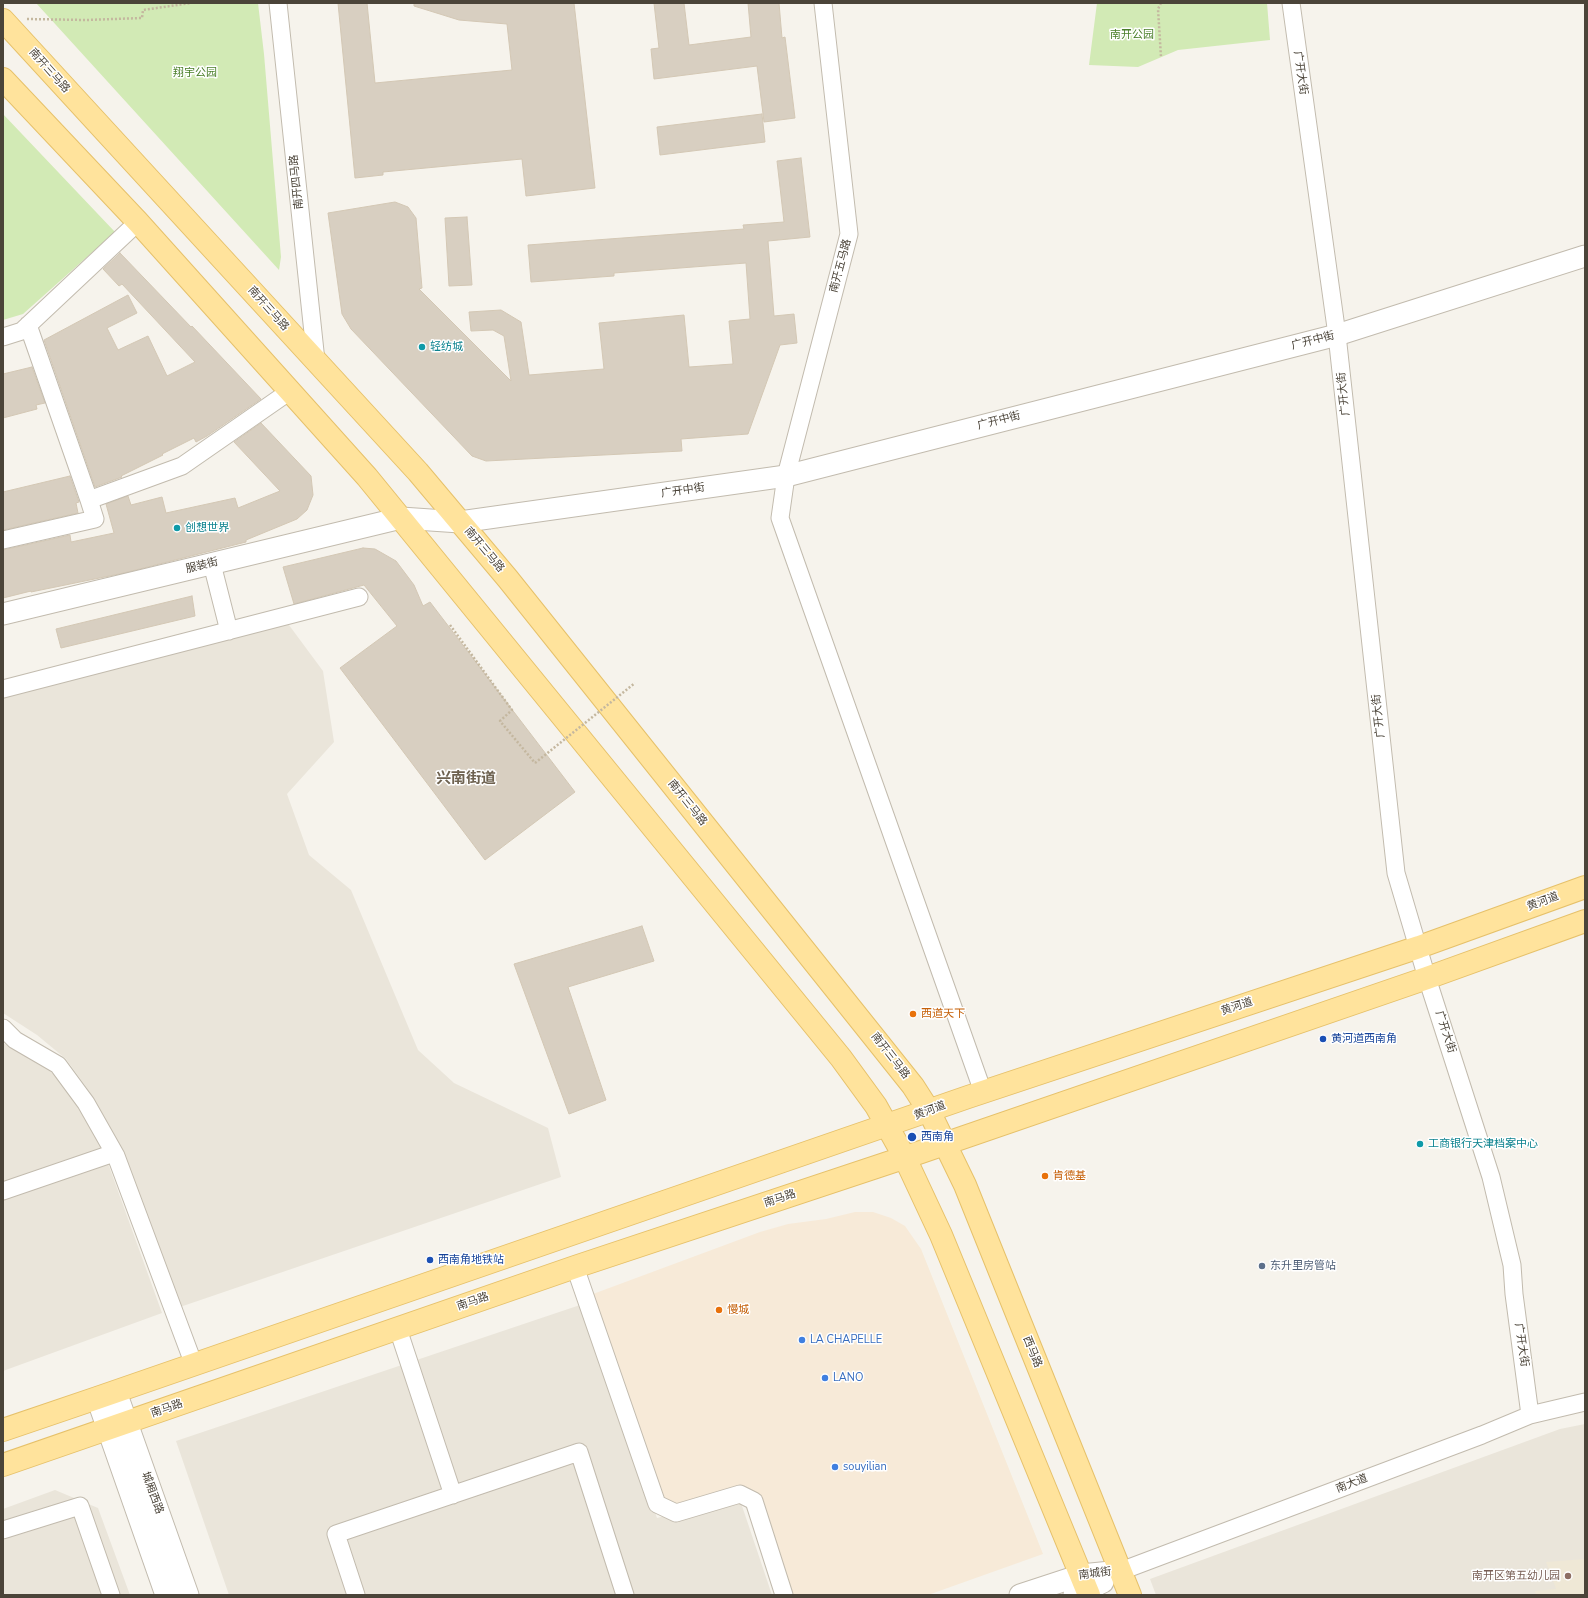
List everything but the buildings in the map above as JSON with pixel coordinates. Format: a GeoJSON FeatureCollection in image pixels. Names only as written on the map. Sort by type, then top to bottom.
{"type":"FeatureCollection","features":[{"type":"Feature","properties":{"kind":"main road","name":"南开三马路"},"geometry":{"type":"LineString","coordinates":[[3,20],[418,472],[508,578],[887,1052],[913,1086],[929,1111]]}},
{"type":"Feature","properties":{"kind":"main road"},"geometry":{"type":"LineString","coordinates":[[3,79],[138,222],[367,477],[841,1058],[876,1106],[905,1158],[941,1235],[1083,1589]]}},
{"type":"Feature","properties":{"kind":"main road","name":"黄河道"},"geometry":{"type":"LineString","coordinates":[[888,1126],[983,1092],[1419,947],[1585,887]]}},
{"type":"Feature","properties":{"kind":"main road"},"geometry":{"type":"LineString","coordinates":[[945,1143],[1427,978],[1585,921]]}},
{"type":"Feature","properties":{"kind":"main road","name":"西马路"},"geometry":{"type":"LineString","coordinates":[[929,1111],[964,1185],[1130,1595]]}},
{"type":"Feature","properties":{"kind":"main road"},"geometry":{"type":"LineString","coordinates":[[3,1430],[888,1126]]}},
{"type":"Feature","properties":{"kind":"main road","name":"南马路"},"geometry":{"type":"LineString","coordinates":[[3,1465],[575,1267],[905,1158],[945,1143]]}},
{"type":"Feature","properties":{"kind":"street","name":"南开四马路"},"geometry":{"type":"LineString","coordinates":[[278,3],[316,361]]}},
{"type":"Feature","properties":{"kind":"street","name":"南开五马路"},"geometry":{"type":"LineString","coordinates":[[823,3],[849,234],[786,476],[780,518],[983,1092]]}},
{"type":"Feature","properties":{"kind":"street","name":"广开大街"},"geometry":{"type":"LineString","coordinates":[[1291,3],[1337,335],[1396,873],[1427,978],[1489,1170],[1503,1225],[1512,1265],[1514,1294],[1530,1415]]}},
{"type":"Feature","properties":{"kind":"street"},"geometry":{"type":"LineString","coordinates":[[3,337],[22,331],[138,222]]}},
{"type":"Feature","properties":{"kind":"street","name":"广开中街"},"geometry":{"type":"LineString","coordinates":[[401,518],[460,522],[786,476],[1337,335],[1585,256]]}},
{"type":"Feature","properties":{"kind":"street"},"geometry":{"type":"LineString","coordinates":[[3,540],[95,518],[28,325]]}},
{"type":"Feature","properties":{"kind":"street"},"geometry":{"type":"LineString","coordinates":[[89,500],[182,466],[290,391]]}},
{"type":"Feature","properties":{"kind":"street","name":"服装街"},"geometry":{"type":"LineString","coordinates":[[3,614],[401,518]]}},
{"type":"Feature","properties":{"kind":"street"},"geometry":{"type":"LineString","coordinates":[[212,564],[229,631]]}},
{"type":"Feature","properties":{"kind":"street"},"geometry":{"type":"LineString","coordinates":[[3,689],[359,597]]}},
{"type":"Feature","properties":{"kind":"street"},"geometry":{"type":"LineString","coordinates":[[3,1028],[15,1040],[58,1065],[86,1103],[114,1153],[194,1365]]}},
{"type":"Feature","properties":{"kind":"street"},"geometry":{"type":"LineString","coordinates":[[3,1191],[114,1153]]}},
{"type":"Feature","properties":{"kind":"street"},"geometry":{"type":"LineString","coordinates":[[575,1267],[656,1504],[676,1513],[740,1494],[754,1501],[784,1595]]}},
{"type":"Feature","properties":{"kind":"street"},"geometry":{"type":"LineString","coordinates":[[398,1329],[453,1495]]}},
{"type":"Feature","properties":{"kind":"street","name":"城厢西路"},"geometry":{"type":"LineString","coordinates":[[106,1395],[117,1425],[188,1595]]}},
{"type":"Feature","properties":{"kind":"street","name":"南大道"},"geometry":{"type":"LineString","coordinates":[[1121,1572],[1482,1435],[1530,1415],[1585,1402]]}},
{"type":"Feature","properties":{"kind":"street","name":"城厢西路"},"geometry":{"type":"LineString","coordinates":[[117,1425],[166,1595]]}},
{"type":"Feature","properties":{"kind":"street"},"geometry":{"type":"LineString","coordinates":[[356,1595],[336,1534],[578,1452],[625,1595]]}},
{"type":"Feature","properties":{"kind":"street"},"geometry":{"type":"LineString","coordinates":[[3,1530],[80,1506],[111,1595]]}},
{"type":"Feature","properties":{"kind":"street","name":"南城街"},"geometry":{"type":"LineString","coordinates":[[1020,1595],[1083,1589],[1121,1572]]}},
{"type":"Feature","properties":{"kind":"path"},"geometry":{"type":"LineString","coordinates":[[26,19],[86,20],[142,18],[143,10],[191,3]]}},
{"type":"Feature","properties":{"kind":"path"},"geometry":{"type":"LineString","coordinates":[[1161,3],[1158,9],[1161,57]]}},
{"type":"Feature","properties":{"kind":"path"},"geometry":{"type":"LineString","coordinates":[[450,625],[512,710],[500,721],[535,763],[635,683]]}},
{"type":"Feature","properties":{"kind":"shaded area"},"geometry":{"type":"Polygon","coordinates":[[[286,621],[323,671],[334,742],[287,794],[309,855],[351,890],[418,1050],[454,1083],[548,1128],[561,1177],[180,1307],[123,1155],[89,1091],[66,1059],[37,1035],[3,1013],[3,696],[286,621]]]}},
{"type":"Feature","properties":{"kind":"shaded area"},"geometry":{"type":"Polygon","coordinates":[[[3,1043],[47,1068],[60,1081],[96,1130],[162,1313],[3,1371],[3,1043]]]}},
{"type":"Feature","properties":{"kind":"shaded area"},"geometry":{"type":"Polygon","coordinates":[[[855,1212],[873,1212],[891,1218],[905,1226],[921,1249],[1043,1554],[928,1595],[789,1595],[744,1489],[665,1511],[593,1294],[760,1232],[788,1224],[826,1219],[855,1212]]]}},
{"type":"Feature","properties":{"kind":"shaded area"},"geometry":{"type":"Polygon","coordinates":[[[583,1304],[657,1518],[739,1497],[772,1595],[229,1595],[176,1441],[583,1304]]]}},
{"type":"Feature","properties":{"kind":"shaded area"},"geometry":{"type":"Polygon","coordinates":[[[1585,1424],[1585,1595],[1156,1595],[1150,1579],[1560,1429],[1585,1424]]]}},
{"type":"Feature","properties":{"kind":"shaded area"},"geometry":{"type":"Polygon","coordinates":[[[55,1490],[98,1508],[130,1595],[3,1595],[3,1509],[55,1490]]]}},
{"type":"Feature","properties":{"kind":"shaded area","name":"南开区第五幼儿园"},"geometry":{"type":"Polygon","coordinates":[[[1585,1559],[1585,1595],[1536,1595],[1535,1591],[1556,1589],[1546,1562],[1585,1559]]]}},
{"type":"Feature","properties":{"kind":"green space","name":"翔宇公园"},"geometry":{"type":"Polygon","coordinates":[[[36,3],[258,3],[264,54],[281,257],[279,270],[36,3]]]}},
{"type":"Feature","properties":{"kind":"green space","name":"南开公园"},"geometry":{"type":"Polygon","coordinates":[[[1097,3],[1267,3],[1270,40],[1178,50],[1138,67],[1089,65],[1097,3]]]}},
{"type":"Feature","properties":{"kind":"green space"},"geometry":{"type":"Polygon","coordinates":[[[3,114],[115,232],[23,314],[3,320],[3,114]]]}},
{"type":"Feature","properties":{"kind":"place","name":"轻纺城"},"geometry":{"type":"Point","coordinates":[422,347]}},
{"type":"Feature","properties":{"kind":"place","name":"创想世界"},"geometry":{"type":"Point","coordinates":[177,528]}},
{"type":"Feature","properties":{"kind":"place","name":"西道天下"},"geometry":{"type":"Point","coordinates":[913,1014]}},
{"type":"Feature","properties":{"kind":"place","name":"黄河道西南角"},"geometry":{"type":"Point","coordinates":[1323,1039]}},
{"type":"Feature","properties":{"kind":"place","name":"西南角"},"geometry":{"type":"Point","coordinates":[912,1137]}},
{"type":"Feature","properties":{"kind":"place","name":"工商银行天津档案中心"},"geometry":{"type":"Point","coordinates":[1420,1144]}},
{"type":"Feature","properties":{"kind":"place","name":"肯德基"},"geometry":{"type":"Point","coordinates":[1045,1176]}},
{"type":"Feature","properties":{"kind":"place","name":"西南角地铁站"},"geometry":{"type":"Point","coordinates":[430,1260]}},
{"type":"Feature","properties":{"kind":"place","name":"东升里房管站"},"geometry":{"type":"Point","coordinates":[1262,1266]}},
{"type":"Feature","properties":{"kind":"place","name":"慢城"},"geometry":{"type":"Point","coordinates":[719,1310]}},
{"type":"Feature","properties":{"kind":"place","name":"LA CHAPELLE"},"geometry":{"type":"Point","coordinates":[802,1340]}},
{"type":"Feature","properties":{"kind":"place","name":"LANO"},"geometry":{"type":"Point","coordinates":[825,1378]}},
{"type":"Feature","properties":{"kind":"place","name":"souyilian"},"geometry":{"type":"Point","coordinates":[835,1467]}},
{"type":"Feature","properties":{"kind":"place","name":"南开区第五幼儿园"},"geometry":{"type":"Point","coordinates":[1568,1576]}},
{"type":"Feature","properties":{"kind":"district","name":"兴南街道"},"geometry":{"type":"Point","coordinates":[466,779]}}]}
